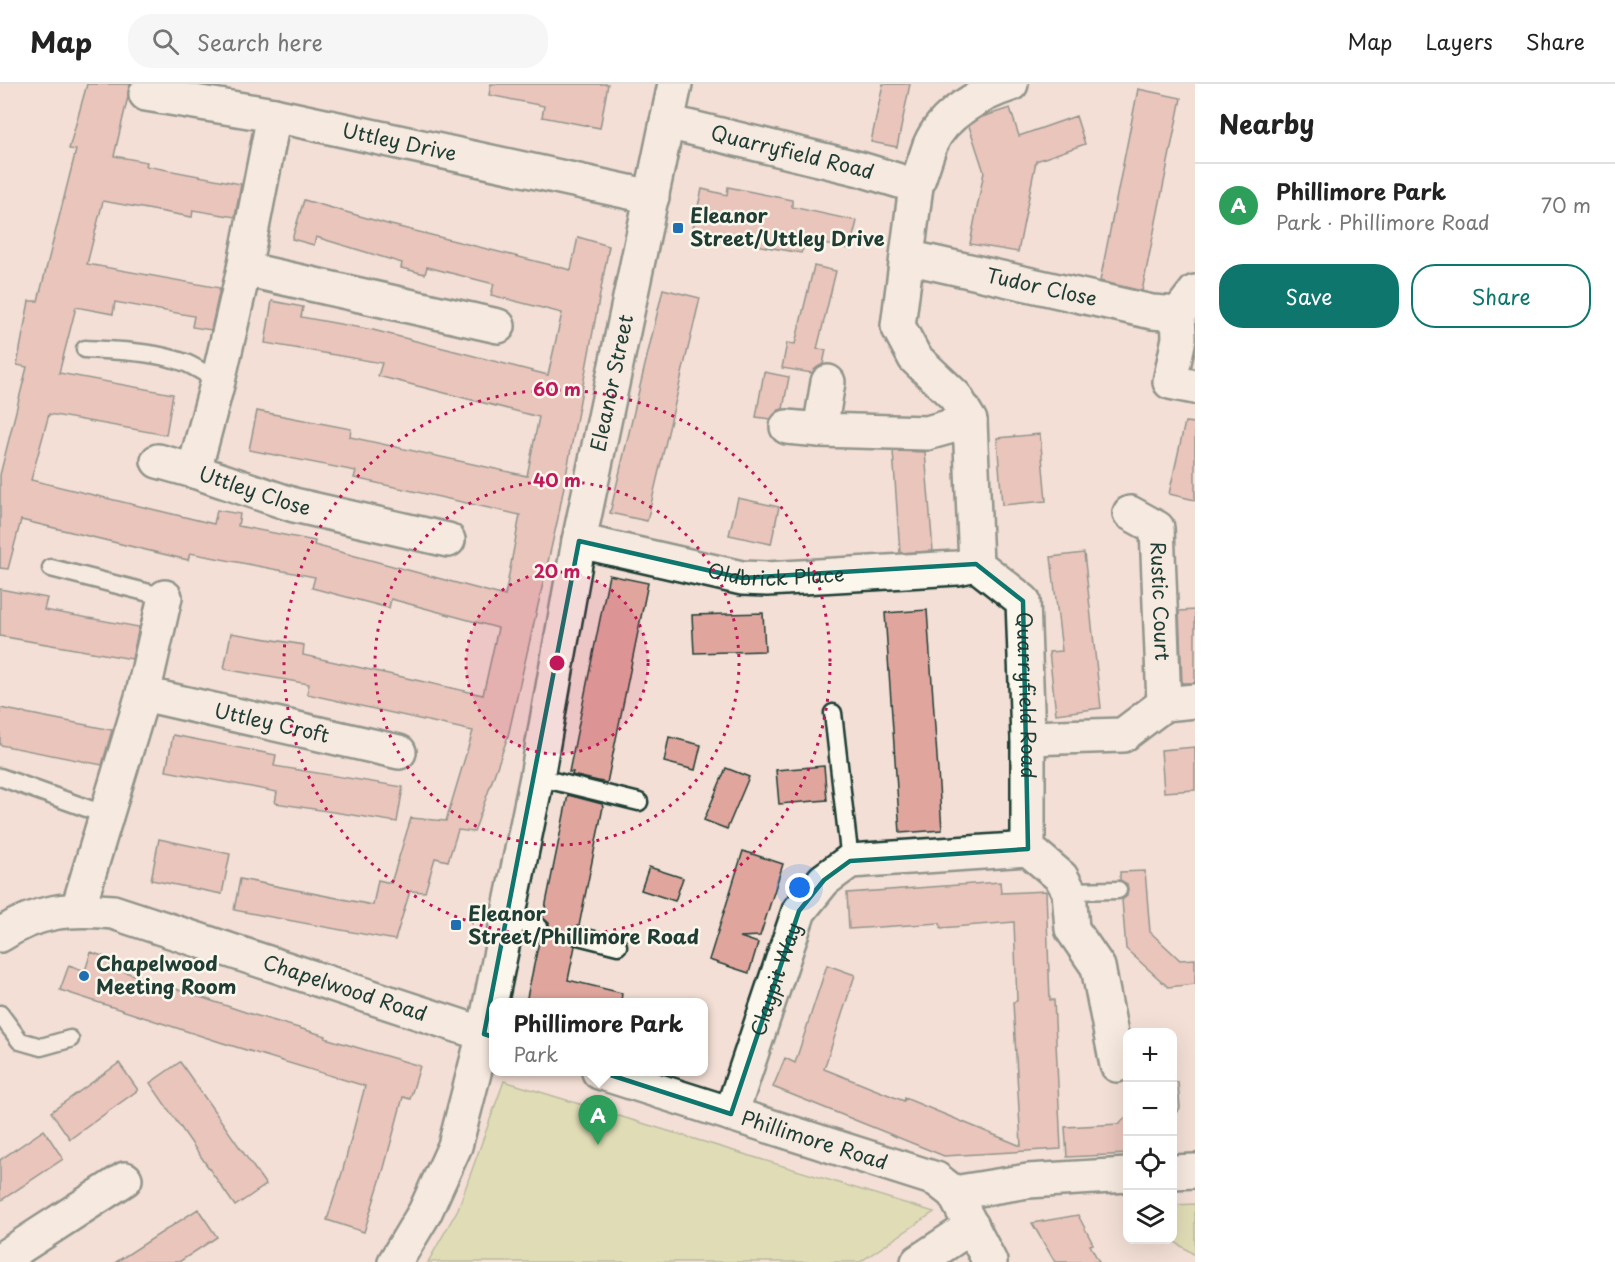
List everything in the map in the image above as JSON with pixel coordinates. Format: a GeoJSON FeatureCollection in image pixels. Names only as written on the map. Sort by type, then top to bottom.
{"type":"FeatureCollection","features":[{"type":"Feature","properties":{"kind":"street","name":"Eleanor Street"},"geometry":{"type":"LineString","coordinates":[[501,998],[524,924],[537,777],[579,541],[675,84]]}},
{"type":"Feature","properties":{"kind":"street"},"geometry":{"type":"LineString","coordinates":[[976,564],[970,421],[955,396],[915,358],[898,326],[916,186],[931,143],[951,115],[996,89],[1011,84]]}},
{"type":"Feature","properties":{"kind":"street","name":"Uttley Drive"},"geometry":{"type":"LineString","coordinates":[[146,94],[274,115],[652,197]]}},
{"type":"Feature","properties":{"kind":"street","name":"Uttley Close"},"geometry":{"type":"LineString","coordinates":[[274,115],[244,269],[194,471],[294,505],[448,540]]}},
{"type":"Feature","properties":{"kind":"street","name":"Quarryfield Road"},"geometry":{"type":"LineString","coordinates":[[667,123],[860,169],[916,186]]}},
{"type":"Feature","properties":{"kind":"street","name":"Tudor Close"},"geometry":{"type":"LineString","coordinates":[[907,257],[1152,312],[1187,303],[1170,382],[1195,387]]}},
{"type":"Feature","properties":{"kind":"street"},"geometry":{"type":"LineString","coordinates":[[244,269],[498,326]]}},
{"type":"Feature","properties":{"kind":"street"},"geometry":{"type":"LineString","coordinates":[[819,430],[828,382]]}},
{"type":"Feature","properties":{"kind":"street"},"geometry":{"type":"LineString","coordinates":[[787,427],[927,433],[970,421]]}},
{"type":"Feature","properties":{"kind":"street"},"geometry":{"type":"LineString","coordinates":[[158,461],[194,471]]}},
{"type":"Feature","properties":{"kind":"street","name":"Rustic Court"},"geometry":{"type":"LineString","coordinates":[[1028,738],[1123,735],[1180,703],[1157,528],[1130,513]]}},
{"type":"Feature","properties":{"kind":"street","name":"Oldbrick Place"},"geometry":{"type":"LineString","coordinates":[[579,541],[742,578],[768,579],[946,569],[976,564]]}},
{"type":"Feature","properties":{"kind":"street","name":"Quarryfield Road"},"geometry":{"type":"LineString","coordinates":[[976,564],[1023,601],[1028,738],[1028,849]]}},
{"type":"Feature","properties":{"kind":"street"},"geometry":{"type":"LineString","coordinates":[[78,909],[143,694],[165,597]]}},
{"type":"Feature","properties":{"kind":"street","name":"Uttley Croft"},"geometry":{"type":"LineString","coordinates":[[143,694],[399,752]]}},
{"type":"Feature","properties":{"kind":"street"},"geometry":{"type":"LineString","coordinates":[[850,861],[1028,849],[1061,877],[1070,891],[1072,929],[1098,967],[1117,1065]]}},
{"type":"Feature","properties":{"kind":"street","name":"Claypit Way"},"geometry":{"type":"LineString","coordinates":[[731,1114],[799,911],[824,880],[850,861]]}},
{"type":"Feature","properties":{"kind":"street","name":"Chapelwood Road"},"geometry":{"type":"LineString","coordinates":[[0,935],[46,913],[78,909],[113,912],[489,1036]]}},
{"type":"Feature","properties":{"kind":"street","name":"Eleanor Street"},"geometry":{"type":"LineString","coordinates":[[395,1262],[425,1212],[455,1146],[489,1036]]}},
{"type":"Feature","properties":{"kind":"street","name":"Phillimore Road"},"geometry":{"type":"LineString","coordinates":[[614,1076],[936,1179],[954,1193],[990,1262]]}},
{"type":"Feature","properties":{"kind":"street"},"geometry":{"type":"LineString","coordinates":[[0,1260],[126,1168]]}},
{"type":"Feature","properties":{"kind":"street"},"geometry":{"type":"LineString","coordinates":[[1177,1172],[1195,1171]]}},
{"type":"Feature","properties":{"kind":"street"},"geometry":{"type":"LineString","coordinates":[[954,1193],[1028,1181],[1123,1175]]}},
{"type":"Feature","properties":{"kind":"street"},"geometry":{"type":"LineString","coordinates":[[918,1262],[972,1226]]}},
{"type":"Feature","properties":{"kind":"lane"},"geometry":{"type":"LineString","coordinates":[[85,349],[163,356],[188,364],[218,381]]}},
{"type":"Feature","properties":{"kind":"lane"},"geometry":{"type":"LineString","coordinates":[[51,568],[165,597]]}},
{"type":"Feature","properties":{"kind":"lane"},"geometry":{"type":"LineString","coordinates":[[832,713],[850,861]]}},
{"type":"Feature","properties":{"kind":"lane"},"geometry":{"type":"LineString","coordinates":[[0,777],[106,815]]}},
{"type":"Feature","properties":{"kind":"lane"},"geometry":{"type":"LineString","coordinates":[[537,777],[639,802]]}},
{"type":"Feature","properties":{"kind":"lane"},"geometry":{"type":"LineString","coordinates":[[1070,891],[1118,890]]}},
{"type":"Feature","properties":{"kind":"lane"},"geometry":{"type":"LineString","coordinates":[[578,936],[618,946]]}},
{"type":"Feature","properties":{"kind":"lane"},"geometry":{"type":"LineString","coordinates":[[0,1014],[20,1041],[41,1047],[70,1039]]}},
{"type":"Feature","properties":{"kind":"highlighted area"},"geometry":{"type":"Polygon","coordinates":[[[579,541],[742,578],[976,564],[1023,601],[1028,849],[850,861],[824,880],[799,911],[731,1114],[484,1034],[579,541]]]}},
{"type":"Feature","properties":{"kind":"green space"},"geometry":{"type":"Polygon","coordinates":[[[504,1081],[934,1212],[860,1262],[428,1262],[458,1209],[504,1081]]]}},
{"type":"Feature","properties":{"kind":"green space"},"geometry":{"type":"Polygon","coordinates":[[[1195,1204],[1195,1255],[1177,1243],[1177,1205],[1195,1204]]]}},
{"type":"Feature","properties":{"kind":"building"},"geometry":{"type":"Polygon","coordinates":[[[87,84],[131,84],[114,156],[147,162],[146,166],[241,184],[235,217],[193,210],[192,217],[103,201],[87,264],[220,288],[211,330],[192,327],[194,316],[115,302],[113,314],[76,307],[59,373],[173,394],[166,435],[49,414],[31,480],[214,524],[217,510],[240,514],[238,526],[315,541],[314,545],[505,596],[520,515],[354,478],[356,471],[249,450],[257,411],[351,429],[350,437],[527,476],[539,417],[378,376],[382,363],[265,343],[272,301],[303,307],[301,317],[373,330],[548,375],[562,313],[491,295],[494,284],[427,267],[425,274],[401,268],[402,263],[316,237],[314,245],[292,239],[304,200],[391,225],[571,270],[578,237],[609,246],[558,518],[508,736],[474,832],[458,830],[448,861],[435,858],[425,892],[410,891],[395,940],[234,910],[240,879],[373,905],[378,880],[391,883],[411,818],[446,821],[473,731],[307,694],[309,684],[224,669],[231,633],[304,645],[303,655],[483,695],[498,628],[391,599],[389,608],[312,588],[315,577],[190,553],[188,560],[21,520],[8,569],[0,568],[0,475],[27,367],[17,365],[29,301],[38,301],[76,150],[69,149],[87,84]]]}},
{"type":"Feature","properties":{"kind":"building"},"geometry":{"type":"Polygon","coordinates":[[[491,84],[608,84],[600,128],[542,117],[544,106],[489,95],[491,84]]]}},
{"type":"Feature","properties":{"kind":"building"},"geometry":{"type":"Polygon","coordinates":[[[883,84],[910,84],[897,147],[871,142],[883,84]]]}},
{"type":"Feature","properties":{"kind":"building"},"geometry":{"type":"Polygon","coordinates":[[[1138,89],[1181,98],[1142,291],[1100,281],[1138,89]]]}},
{"type":"Feature","properties":{"kind":"building"},"geometry":{"type":"Polygon","coordinates":[[[1010,108],[1019,136],[1076,116],[1085,144],[1036,161],[1018,252],[970,244],[984,172],[969,126],[982,117],[1010,108]]]}},
{"type":"Feature","properties":{"kind":"building"},"geometry":{"type":"Polygon","coordinates":[[[728,187],[792,200],[792,207],[857,221],[850,249],[807,241],[801,253],[716,238],[718,233],[693,228],[702,189],[727,195],[728,187]]]}},
{"type":"Feature","properties":{"kind":"building"},"geometry":{"type":"Polygon","coordinates":[[[814,266],[836,271],[817,349],[826,350],[823,364],[812,373],[782,368],[787,343],[795,344],[814,266]]]}},
{"type":"Feature","properties":{"kind":"building"},"geometry":{"type":"Polygon","coordinates":[[[663,289],[700,298],[647,521],[610,513],[663,289]]]}},
{"type":"Feature","properties":{"kind":"building"},"geometry":{"type":"Polygon","coordinates":[[[764,372],[789,377],[783,409],[771,419],[756,417],[764,372]]]}},
{"type":"Feature","properties":{"kind":"building"},"geometry":{"type":"Polygon","coordinates":[[[1185,422],[1195,423],[1195,500],[1169,494],[1185,422]]]}},
{"type":"Feature","properties":{"kind":"building"},"geometry":{"type":"Polygon","coordinates":[[[1040,434],[1046,501],[1002,505],[997,438],[1040,434]]]}},
{"type":"Feature","properties":{"kind":"building"},"geometry":{"type":"Polygon","coordinates":[[[893,451],[925,452],[933,551],[900,553],[893,451]]]}},
{"type":"Feature","properties":{"kind":"building"},"geometry":{"type":"Polygon","coordinates":[[[738,498],[779,507],[771,544],[729,535],[738,498]]]}},
{"type":"Feature","properties":{"kind":"building"},"geometry":{"type":"Polygon","coordinates":[[[1084,553],[1101,708],[1056,714],[1049,652],[1062,651],[1051,557],[1084,553]]]}},
{"type":"Feature","properties":{"kind":"building"},"geometry":{"type":"Polygon","coordinates":[[[609,575],[648,583],[607,783],[572,775],[573,772],[569,772],[609,575]]]}},
{"type":"Feature","properties":{"kind":"building"},"geometry":{"type":"Polygon","coordinates":[[[0,589],[47,598],[44,610],[139,627],[132,659],[0,636],[0,589]]]}},
{"type":"Feature","properties":{"kind":"building"},"geometry":{"type":"Polygon","coordinates":[[[927,610],[942,830],[900,833],[885,613],[927,610]]]}},
{"type":"Feature","properties":{"kind":"building"},"geometry":{"type":"Polygon","coordinates":[[[1195,610],[1195,683],[1182,683],[1179,611],[1195,610]]]}},
{"type":"Feature","properties":{"kind":"building"},"geometry":{"type":"Polygon","coordinates":[[[763,613],[765,651],[694,653],[692,615],[763,613]]]}},
{"type":"Feature","properties":{"kind":"building"},"geometry":{"type":"Polygon","coordinates":[[[0,708],[112,730],[102,765],[0,745],[0,708]]]}},
{"type":"Feature","properties":{"kind":"building"},"geometry":{"type":"Polygon","coordinates":[[[173,735],[276,755],[274,766],[403,787],[397,822],[275,803],[277,792],[166,771],[173,735]]]}},
{"type":"Feature","properties":{"kind":"building"},"geometry":{"type":"Polygon","coordinates":[[[669,737],[701,745],[695,770],[664,762],[669,737]]]}},
{"type":"Feature","properties":{"kind":"building"},"geometry":{"type":"Polygon","coordinates":[[[1195,747],[1195,790],[1164,792],[1161,750],[1195,747]]]}},
{"type":"Feature","properties":{"kind":"building"},"geometry":{"type":"Polygon","coordinates":[[[824,766],[827,800],[779,804],[776,770],[824,766]]]}},
{"type":"Feature","properties":{"kind":"building"},"geometry":{"type":"Polygon","coordinates":[[[726,768],[749,777],[727,829],[704,820],[726,768]]]}},
{"type":"Feature","properties":{"kind":"building"},"geometry":{"type":"Polygon","coordinates":[[[568,795],[602,804],[579,926],[571,928],[568,934],[568,939],[575,946],[568,980],[622,993],[621,998],[527,998],[540,937],[546,935],[549,929],[549,923],[543,918],[568,795]]]}},
{"type":"Feature","properties":{"kind":"building"},"geometry":{"type":"Polygon","coordinates":[[[159,839],[230,854],[222,894],[151,880],[159,839]]]}},
{"type":"Feature","properties":{"kind":"building"},"geometry":{"type":"Polygon","coordinates":[[[743,851],[783,864],[760,936],[740,937],[758,943],[749,973],[709,960],[743,851]]]}},
{"type":"Feature","properties":{"kind":"building"},"geometry":{"type":"Polygon","coordinates":[[[649,867],[683,878],[675,901],[641,890],[649,867]]]}},
{"type":"Feature","properties":{"kind":"building"},"geometry":{"type":"Polygon","coordinates":[[[1145,871],[1150,932],[1180,960],[1195,959],[1195,984],[1168,987],[1126,949],[1122,900],[1127,896],[1128,889],[1127,884],[1120,880],[1120,872],[1145,871]]]}},
{"type":"Feature","properties":{"kind":"building"},"geometry":{"type":"Polygon","coordinates":[[[1000,882],[1001,893],[1046,891],[1050,1000],[1054,1000],[1061,1149],[944,1156],[773,1087],[785,1058],[795,1063],[827,965],[855,975],[824,1069],[904,1101],[905,1098],[1021,1146],[1013,1002],[1017,1001],[1014,922],[941,928],[940,923],[849,929],[847,893],[1000,882]]]}},
{"type":"Feature","properties":{"kind":"building"},"geometry":{"type":"Polygon","coordinates":[[[91,952],[128,965],[125,972],[326,1036],[325,1038],[420,1066],[410,1099],[403,1097],[364,1232],[327,1220],[365,1086],[60,990],[69,965],[85,971],[91,952]]]}},
{"type":"Feature","properties":{"kind":"building"},"geometry":{"type":"Polygon","coordinates":[[[180,1062],[266,1185],[235,1206],[150,1083],[180,1062]]]}},
{"type":"Feature","properties":{"kind":"building"},"geometry":{"type":"Polygon","coordinates":[[[119,1063],[138,1090],[70,1139],[51,1112],[119,1063]]]}},
{"type":"Feature","properties":{"kind":"building"},"geometry":{"type":"Polygon","coordinates":[[[1177,1082],[1178,1082],[1180,1108],[1177,1111],[1177,1082]]]}},
{"type":"Feature","properties":{"kind":"building"},"geometry":{"type":"Polygon","coordinates":[[[1123,1120],[1123,1154],[1067,1157],[1065,1127],[1119,1124],[1123,1120]]]}},
{"type":"Feature","properties":{"kind":"building"},"geometry":{"type":"Polygon","coordinates":[[[44,1130],[63,1159],[0,1201],[0,1160],[44,1130]]]}},
{"type":"Feature","properties":{"kind":"building"},"geometry":{"type":"Polygon","coordinates":[[[198,1209],[217,1237],[179,1262],[116,1262],[198,1209]]]}},
{"type":"Feature","properties":{"kind":"building"},"geometry":{"type":"Polygon","coordinates":[[[1078,1215],[1093,1244],[1090,1245],[1099,1262],[1055,1262],[1032,1223],[1078,1215]]]}},
{"type":"Feature","properties":{"kind":"place","name":"Eleanor Street/Uttley Drive"},"geometry":{"type":"Point","coordinates":[678,228]}},
{"type":"Feature","properties":{"kind":"place","name":"Eleanor Street/Phillimore Road"},"geometry":{"type":"Point","coordinates":[456,925]}},
{"type":"Feature","properties":{"kind":"place","name":"Chapelwood Meeting Room"},"geometry":{"type":"Point","coordinates":[84,976]}},
{"type":"Feature","properties":{"kind":"place","name":"Phillimore Park"},"geometry":{"type":"Point","coordinates":[598,1145]}}]}
